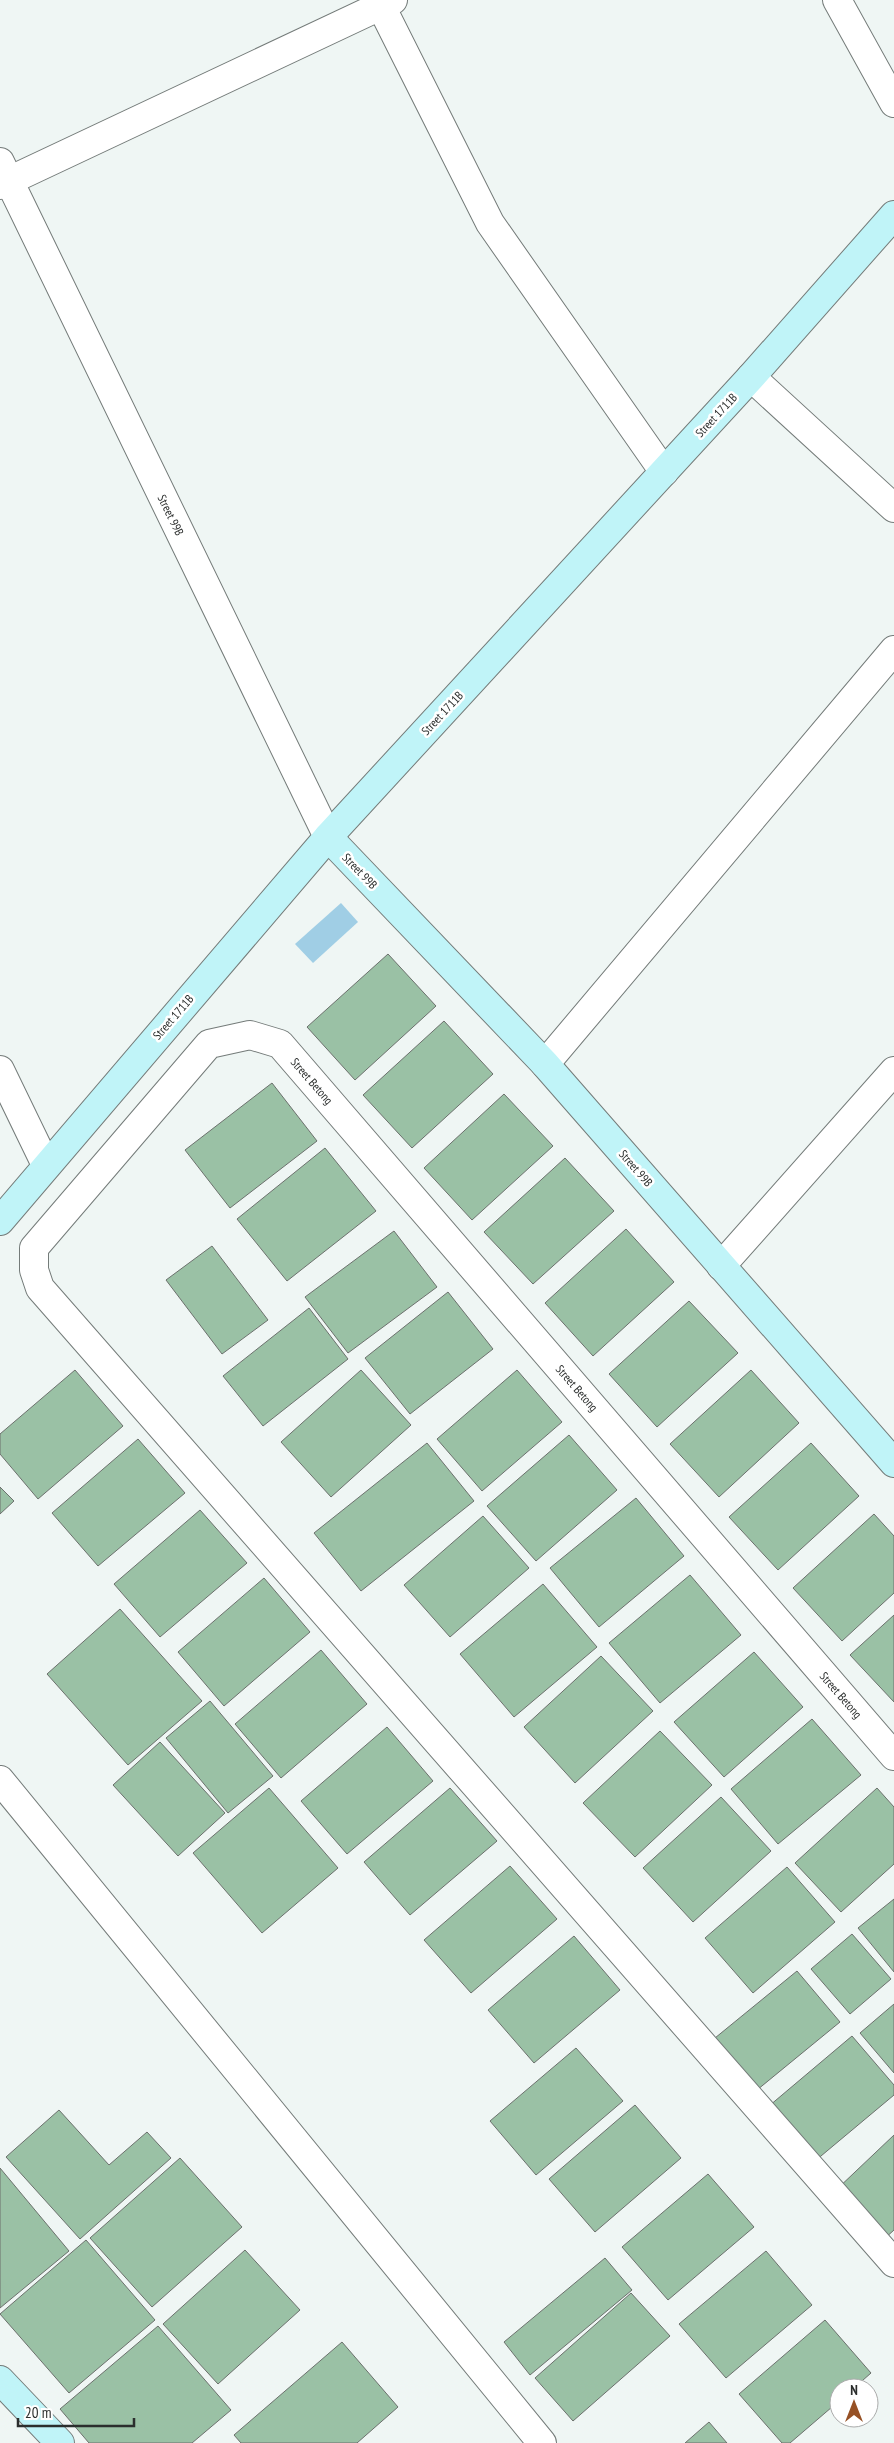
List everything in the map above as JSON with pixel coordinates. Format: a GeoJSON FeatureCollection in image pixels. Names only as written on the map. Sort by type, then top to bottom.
{"type":"FeatureCollection","features":[{"type":"Feature","properties":{"kind":"street"},"geometry":{"type":"LineString","coordinates":[[837,0],[894,103]]}},
{"type":"Feature","properties":{"kind":"street"},"geometry":{"type":"LineString","coordinates":[[3,176],[384,2],[490,223],[664,472]]}},
{"type":"Feature","properties":{"kind":"street","name":"Street 99B"},"geometry":{"type":"LineString","coordinates":[[3,176],[328,837],[545,1064],[894,1464]]}},
{"type":"Feature","properties":{"kind":"street","name":"Street 1711B"},"geometry":{"type":"LineString","coordinates":[[0,1221],[328,837],[751,377],[894,214]]}},
{"type":"Feature","properties":{"kind":"street"},"geometry":{"type":"LineString","coordinates":[[751,377],[894,508]]}},
{"type":"Feature","properties":{"kind":"street"},"geometry":{"type":"LineString","coordinates":[[545,1064],[894,650]]}},
{"type":"Feature","properties":{"kind":"street","name":"Street Betong"},"geometry":{"type":"LineString","coordinates":[[894,1756],[280,1044],[250,1035],[209,1044],[34,1248],[34,1270],[40,1288],[894,2263]]}},
{"type":"Feature","properties":{"kind":"street"},"geometry":{"type":"LineString","coordinates":[[0,1070],[46,1165]]}},
{"type":"Feature","properties":{"kind":"street"},"geometry":{"type":"LineString","coordinates":[[721,1266],[894,1071]]}},
{"type":"Feature","properties":{"kind":"street"},"geometry":{"type":"LineString","coordinates":[[0,1780],[542,2443]]}},
{"type":"Feature","properties":{"kind":"street"},"geometry":{"type":"LineString","coordinates":[[0,2380],[60,2443]]}},
{"type":"Feature","properties":{"kind":"water"},"geometry":{"type":"Polygon","coordinates":[[[341,903],[358,922],[313,963],[295,944],[341,903]]]}},
{"type":"Feature","properties":{"kind":"building"},"geometry":{"type":"Polygon","coordinates":[[[388,954],[436,1006],[355,1080],[307,1027],[388,954]]]}},
{"type":"Feature","properties":{"kind":"building"},"geometry":{"type":"Polygon","coordinates":[[[444,1021],[493,1074],[412,1148],[363,1095],[444,1021]]]}},
{"type":"Feature","properties":{"kind":"building"},"geometry":{"type":"Polygon","coordinates":[[[272,1083],[317,1141],[230,1208],[185,1150],[272,1083]]]}},
{"type":"Feature","properties":{"kind":"building"},"geometry":{"type":"Polygon","coordinates":[[[504,1094],[553,1146],[472,1220],[424,1168],[504,1094]]]}},
{"type":"Feature","properties":{"kind":"building"},"geometry":{"type":"Polygon","coordinates":[[[325,1148],[376,1211],[287,1281],[237,1219],[325,1148]]]}},
{"type":"Feature","properties":{"kind":"building"},"geometry":{"type":"Polygon","coordinates":[[[565,1158],[614,1211],[533,1284],[484,1232],[565,1158]]]}},
{"type":"Feature","properties":{"kind":"building"},"geometry":{"type":"Polygon","coordinates":[[[626,1229],[674,1282],[593,1356],[545,1303],[626,1229]]]}},
{"type":"Feature","properties":{"kind":"building"},"geometry":{"type":"Polygon","coordinates":[[[394,1231],[437,1287],[348,1353],[305,1297],[394,1231]]]}},
{"type":"Feature","properties":{"kind":"building"},"geometry":{"type":"Polygon","coordinates":[[[212,1246],[268,1320],[222,1354],[166,1280],[212,1246]]]}},
{"type":"Feature","properties":{"kind":"building"},"geometry":{"type":"Polygon","coordinates":[[[448,1292],[493,1349],[410,1414],[365,1358],[448,1292]]]}},
{"type":"Feature","properties":{"kind":"building"},"geometry":{"type":"Polygon","coordinates":[[[689,1301],[738,1353],[657,1427],[609,1374],[689,1301]]]}},
{"type":"Feature","properties":{"kind":"building"},"geometry":{"type":"Polygon","coordinates":[[[309,1308],[348,1359],[263,1426],[223,1376],[309,1308]]]}},
{"type":"Feature","properties":{"kind":"building"},"geometry":{"type":"Polygon","coordinates":[[[75,1370],[123,1426],[38,1499],[0,1454],[0,1434],[75,1370]]]}},
{"type":"Feature","properties":{"kind":"building"},"geometry":{"type":"Polygon","coordinates":[[[361,1370],[411,1425],[331,1497],[281,1442],[361,1370]]]}},
{"type":"Feature","properties":{"kind":"building"},"geometry":{"type":"Polygon","coordinates":[[[517,1370],[562,1422],[482,1491],[437,1439],[517,1370]]]}},
{"type":"Feature","properties":{"kind":"building"},"geometry":{"type":"Polygon","coordinates":[[[751,1370],[799,1423],[719,1497],[670,1444],[751,1370]]]}},
{"type":"Feature","properties":{"kind":"building"},"geometry":{"type":"Polygon","coordinates":[[[569,1435],[617,1490],[536,1561],[487,1506],[569,1435]]]}},
{"type":"Feature","properties":{"kind":"building"},"geometry":{"type":"Polygon","coordinates":[[[138,1439],[185,1493],[98,1566],[52,1513],[138,1439]]]}},
{"type":"Feature","properties":{"kind":"building"},"geometry":{"type":"Polygon","coordinates":[[[427,1443],[474,1501],[361,1591],[314,1533],[427,1443]]]}},
{"type":"Feature","properties":{"kind":"building"},"geometry":{"type":"Polygon","coordinates":[[[811,1443],[859,1496],[778,1570],[729,1517],[811,1443]]]}},
{"type":"Feature","properties":{"kind":"building"},"geometry":{"type":"Polygon","coordinates":[[[0,1487],[14,1501],[0,1514],[0,1487]]]}},
{"type":"Feature","properties":{"kind":"building"},"geometry":{"type":"Polygon","coordinates":[[[636,1498],[684,1556],[599,1627],[550,1568],[636,1498]]]}},
{"type":"Feature","properties":{"kind":"building"},"geometry":{"type":"Polygon","coordinates":[[[200,1510],[247,1563],[160,1637],[114,1584],[200,1510]]]}},
{"type":"Feature","properties":{"kind":"building"},"geometry":{"type":"Polygon","coordinates":[[[874,1514],[894,1536],[894,1593],[842,1641],[793,1588],[874,1514]]]}},
{"type":"Feature","properties":{"kind":"building"},"geometry":{"type":"Polygon","coordinates":[[[483,1516],[529,1568],[450,1637],[404,1585],[483,1516]]]}},
{"type":"Feature","properties":{"kind":"building"},"geometry":{"type":"Polygon","coordinates":[[[690,1575],[741,1635],[660,1703],[609,1643],[690,1575]]]}},
{"type":"Feature","properties":{"kind":"building"},"geometry":{"type":"Polygon","coordinates":[[[264,1578],[310,1632],[224,1706],[178,1652],[264,1578]]]}},
{"type":"Feature","properties":{"kind":"building"},"geometry":{"type":"Polygon","coordinates":[[[543,1584],[597,1647],[514,1717],[460,1654],[543,1584]]]}},
{"type":"Feature","properties":{"kind":"building"},"geometry":{"type":"Polygon","coordinates":[[[120,1609],[202,1701],[128,1765],[47,1674],[120,1609]]]}},
{"type":"Feature","properties":{"kind":"building"},"geometry":{"type":"Polygon","coordinates":[[[894,1615],[894,1702],[850,1655],[894,1615]]]}},
{"type":"Feature","properties":{"kind":"building"},"geometry":{"type":"Polygon","coordinates":[[[321,1650],[367,1704],[281,1778],[235,1724],[321,1650]]]}},
{"type":"Feature","properties":{"kind":"building"},"geometry":{"type":"Polygon","coordinates":[[[754,1652],[803,1707],[724,1777],[674,1722],[754,1652]]]}},
{"type":"Feature","properties":{"kind":"building"},"geometry":{"type":"Polygon","coordinates":[[[601,1656],[653,1711],[575,1783],[524,1727],[601,1656]]]}},
{"type":"Feature","properties":{"kind":"building"},"geometry":{"type":"Polygon","coordinates":[[[210,1701],[273,1776],[228,1813],[166,1738],[210,1701]]]}},
{"type":"Feature","properties":{"kind":"building"},"geometry":{"type":"Polygon","coordinates":[[[812,1719],[861,1775],[778,1844],[731,1789],[812,1719]]]}},
{"type":"Feature","properties":{"kind":"building"},"geometry":{"type":"Polygon","coordinates":[[[387,1727],[433,1781],[347,1854],[301,1801],[387,1727]]]}},
{"type":"Feature","properties":{"kind":"building"},"geometry":{"type":"Polygon","coordinates":[[[660,1731],[712,1785],[635,1857],[583,1803],[660,1731]]]}},
{"type":"Feature","properties":{"kind":"building"},"geometry":{"type":"Polygon","coordinates":[[[160,1742],[225,1813],[178,1856],[113,1785],[160,1742]]]}},
{"type":"Feature","properties":{"kind":"building"},"geometry":{"type":"Polygon","coordinates":[[[269,1788],[338,1868],[262,1933],[193,1853],[269,1788]]]}},
{"type":"Feature","properties":{"kind":"building"},"geometry":{"type":"Polygon","coordinates":[[[450,1788],[497,1841],[410,1915],[364,1862],[450,1788]]]}},
{"type":"Feature","properties":{"kind":"building"},"geometry":{"type":"Polygon","coordinates":[[[877,1788],[894,1807],[894,1864],[841,1912],[795,1863],[877,1788]]]}},
{"type":"Feature","properties":{"kind":"building"},"geometry":{"type":"Polygon","coordinates":[[[721,1797],[771,1851],[693,1922],[643,1868],[721,1797]]]}},
{"type":"Feature","properties":{"kind":"building"},"geometry":{"type":"Polygon","coordinates":[[[510,1866],[557,1919],[471,1993],[424,1940],[510,1866]]]}},
{"type":"Feature","properties":{"kind":"building"},"geometry":{"type":"Polygon","coordinates":[[[787,1867],[835,1922],[753,1993],[705,1938],[787,1867]]]}},
{"type":"Feature","properties":{"kind":"building"},"geometry":{"type":"Polygon","coordinates":[[[894,1899],[894,1972],[858,1928],[894,1899]]]}},
{"type":"Feature","properties":{"kind":"building"},"geometry":{"type":"Polygon","coordinates":[[[852,1934],[891,1979],[850,2014],[811,1969],[852,1934]]]}},
{"type":"Feature","properties":{"kind":"building"},"geometry":{"type":"Polygon","coordinates":[[[574,1936],[620,1990],[534,2063],[488,2010],[574,1936]]]}},
{"type":"Feature","properties":{"kind":"building"},"geometry":{"type":"Polygon","coordinates":[[[797,1971],[840,2022],[757,2090],[715,2038],[797,1971]]]}},
{"type":"Feature","properties":{"kind":"building"},"geometry":{"type":"Polygon","coordinates":[[[894,2004],[894,2073],[860,2033],[894,2004]]]}},
{"type":"Feature","properties":{"kind":"building"},"geometry":{"type":"Polygon","coordinates":[[[852,2036],[894,2085],[894,2095],[815,2161],[769,2106],[852,2036]]]}},
{"type":"Feature","properties":{"kind":"building"},"geometry":{"type":"Polygon","coordinates":[[[576,2048],[623,2101],[536,2175],[490,2121],[576,2048]]]}},
{"type":"Feature","properties":{"kind":"building"},"geometry":{"type":"Polygon","coordinates":[[[635,2105],[681,2158],[595,2232],[549,2179],[635,2105]]]}},
{"type":"Feature","properties":{"kind":"building"},"geometry":{"type":"Polygon","coordinates":[[[59,2110],[109,2165],[147,2132],[171,2158],[80,2239],[6,2157],[59,2110]]]}},
{"type":"Feature","properties":{"kind":"building"},"geometry":{"type":"Polygon","coordinates":[[[894,2135],[894,2230],[883,2240],[835,2191],[894,2135]]]}},
{"type":"Feature","properties":{"kind":"building"},"geometry":{"type":"Polygon","coordinates":[[[180,2158],[242,2227],[152,2307],[90,2238],[180,2158]]]}},
{"type":"Feature","properties":{"kind":"building"},"geometry":{"type":"Polygon","coordinates":[[[0,2168],[69,2251],[0,2308],[0,2168]]]}},
{"type":"Feature","properties":{"kind":"building"},"geometry":{"type":"Polygon","coordinates":[[[708,2174],[754,2227],[668,2300],[622,2247],[708,2174]]]}},
{"type":"Feature","properties":{"kind":"building"},"geometry":{"type":"Polygon","coordinates":[[[86,2240],[155,2320],[69,2393],[0,2314],[86,2240]]]}},
{"type":"Feature","properties":{"kind":"building"},"geometry":{"type":"Polygon","coordinates":[[[245,2250],[300,2310],[218,2384],[163,2324],[245,2250]]]}},
{"type":"Feature","properties":{"kind":"building"},"geometry":{"type":"Polygon","coordinates":[[[766,2251],[812,2305],[726,2378],[679,2324],[766,2251]]]}},
{"type":"Feature","properties":{"kind":"building"},"geometry":{"type":"Polygon","coordinates":[[[605,2258],[632,2290],[530,2375],[504,2342],[605,2258]]]}},
{"type":"Feature","properties":{"kind":"building"},"geometry":{"type":"Polygon","coordinates":[[[631,2293],[670,2336],[573,2421],[535,2378],[631,2293]]]}},
{"type":"Feature","properties":{"kind":"building"},"geometry":{"type":"Polygon","coordinates":[[[825,2320],[871,2373],[865,2378],[829,2378],[829,2410],[790,2443],[782,2443],[739,2394],[825,2320]]]}},
{"type":"Feature","properties":{"kind":"building"},"geometry":{"type":"Polygon","coordinates":[[[158,2326],[231,2410],[192,2443],[89,2443],[60,2409],[158,2326]]]}},
{"type":"Feature","properties":{"kind":"building"},"geometry":{"type":"Polygon","coordinates":[[[342,2342],[398,2407],[357,2443],[241,2443],[234,2435],[342,2342]]]}},
{"type":"Feature","properties":{"kind":"building"},"geometry":{"type":"Polygon","coordinates":[[[709,2422],[727,2443],[685,2443],[709,2422]]]}}]}
